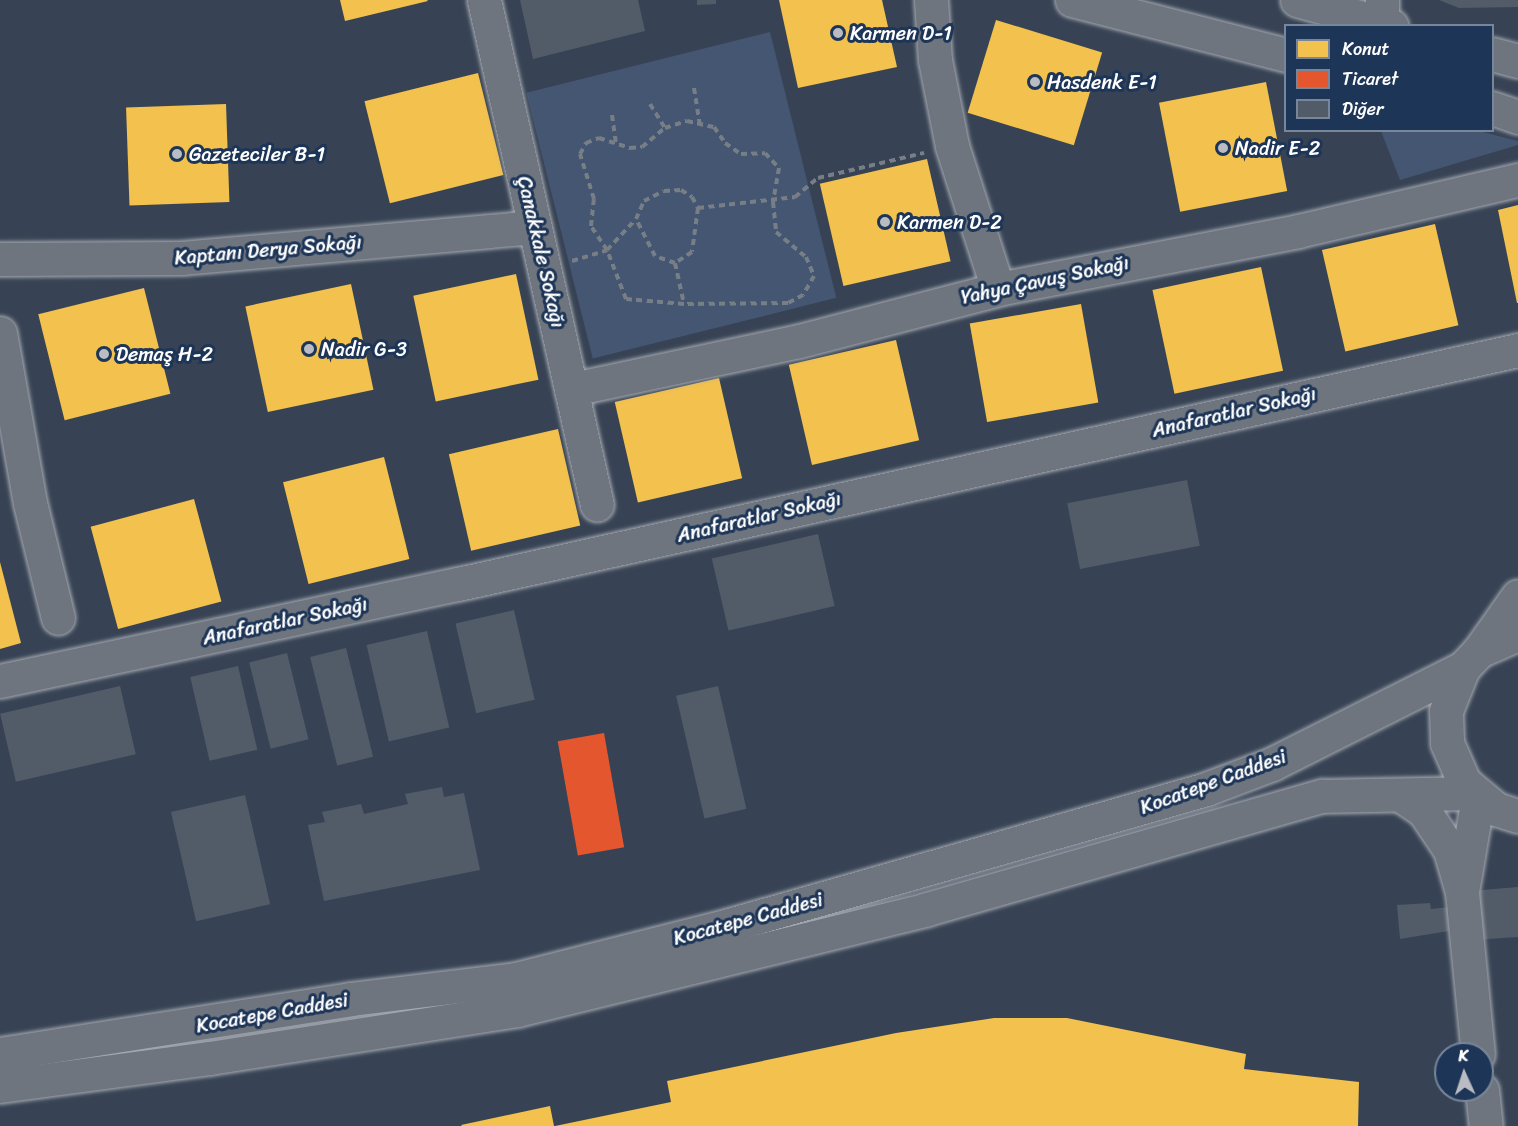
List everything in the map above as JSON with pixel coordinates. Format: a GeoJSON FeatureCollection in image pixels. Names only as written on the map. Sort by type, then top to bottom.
{"type":"FeatureCollection","features":[{"type":"Feature","properties":{"kind":"street","name":"Çanakkale Sokağı"},"geometry":{"type":"LineString","coordinates":[[484,0],[573,389],[597,505]]}},
{"type":"Feature","properties":{"kind":"street"},"geometry":{"type":"LineString","coordinates":[[931,0],[935,60],[952,146],[998,289]]}},
{"type":"Feature","properties":{"kind":"street"},"geometry":{"type":"LineString","coordinates":[[1074,0],[1284,54]]}},
{"type":"Feature","properties":{"kind":"street"},"geometry":{"type":"LineString","coordinates":[[1297,0],[1385,16]]}},
{"type":"Feature","properties":{"kind":"street"},"geometry":{"type":"LineString","coordinates":[[1494,55],[1518,61]]}},
{"type":"Feature","properties":{"kind":"street"},"geometry":{"type":"LineString","coordinates":[[1494,109],[1518,117]]}},
{"type":"Feature","properties":{"kind":"street","name":"Yahya Çavuş Sokağı"},"geometry":{"type":"LineString","coordinates":[[573,389],[799,341],[998,289],[1298,231],[1518,180]]}},
{"type":"Feature","properties":{"kind":"street","name":"Kaptanı Derya Sokağı"},"geometry":{"type":"LineString","coordinates":[[0,259],[181,258],[535,227]]}},
{"type":"Feature","properties":{"kind":"street"},"geometry":{"type":"LineString","coordinates":[[0,333],[30,503],[57,618]]}},
{"type":"Feature","properties":{"kind":"street","name":"Anafaratlar Sokağı"},"geometry":{"type":"LineString","coordinates":[[0,681],[458,584],[1518,350]]}},
{"type":"Feature","properties":{"kind":"street"},"geometry":{"type":"LineString","coordinates":[[1518,596],[1471,660],[1446,711],[1448,743],[1453,763],[1476,795],[1518,816]]}},
{"type":"Feature","properties":{"kind":"street","name":"Kocatepe Caddesi"},"geometry":{"type":"LineString","coordinates":[[0,1054],[351,999],[516,979],[729,925],[1206,789],[1272,764],[1518,634]]}},
{"type":"Feature","properties":{"kind":"street","name":"Kocatepe Caddesi"},"geometry":{"type":"LineString","coordinates":[[0,1086],[199,1060],[517,1010],[927,909],[1274,807],[1341,794],[1476,795]]}},
{"type":"Feature","properties":{"kind":"street"},"geometry":{"type":"LineString","coordinates":[[1462,892],[1476,795]]}},
{"type":"Feature","properties":{"kind":"street"},"geometry":{"type":"LineString","coordinates":[[1402,796],[1424,812],[1450,850],[1462,892],[1477,1042]]}},
{"type":"Feature","properties":{"kind":"street"},"geometry":{"type":"LineString","coordinates":[[1483,1102],[1486,1126]]}},
{"type":"Feature","properties":{"kind":"path"},"geometry":{"type":"LineString","coordinates":[[694,88],[700,125]]}},
{"type":"Feature","properties":{"kind":"path"},"geometry":{"type":"LineString","coordinates":[[650,104],[665,128]]}},
{"type":"Feature","properties":{"kind":"path"},"geometry":{"type":"LineString","coordinates":[[612,115],[615,144]]}},
{"type":"Feature","properties":{"kind":"path"},"geometry":{"type":"LineString","coordinates":[[687,122],[714,127],[725,143],[741,154],[765,153],[779,168],[773,202],[776,232],[806,257],[814,276],[803,295],[788,303],[684,304],[626,299],[607,250],[591,226],[594,199],[580,154],[586,143],[599,138],[615,144],[642,147],[665,128],[687,122]]}},
{"type":"Feature","properties":{"kind":"path"},"geometry":{"type":"LineString","coordinates":[[698,208],[773,202],[795,197],[819,178],[952,146]]}},
{"type":"Feature","properties":{"kind":"path"},"geometry":{"type":"LineString","coordinates":[[545,269],[607,250],[636,219],[644,201],[664,191],[681,190],[698,208]]}},
{"type":"Feature","properties":{"kind":"path"},"geometry":{"type":"LineString","coordinates":[[675,263],[692,252],[698,208]]}},
{"type":"Feature","properties":{"kind":"path"},"geometry":{"type":"LineString","coordinates":[[636,219],[655,256],[675,263]]}},
{"type":"Feature","properties":{"kind":"path"},"geometry":{"type":"LineString","coordinates":[[675,263],[684,304]]}},
{"type":"Feature","properties":{"kind":"shaded area"},"geometry":{"type":"Polygon","coordinates":[[[770,32],[836,298],[593,359],[526,93],[770,32]]]}},
{"type":"Feature","properties":{"kind":"shaded area"},"geometry":{"type":"Polygon","coordinates":[[[1381,132],[1483,132],[1518,141],[1518,145],[1400,180],[1381,132]]]}},
{"type":"Feature","properties":{"kind":"building: Konut"},"geometry":{"type":"Polygon","coordinates":[[[340,0],[427,0],[428,1],[345,21],[340,0]]]}},
{"type":"Feature","properties":{"kind":"building: Konut","name":"Karmen D-1"},"geometry":{"type":"Polygon","coordinates":[[[779,0],[882,0],[897,67],[798,88],[779,0]]]}},
{"type":"Feature","properties":{"kind":"building: Konut","name":"Hasdenk E-1"},"geometry":{"type":"Polygon","coordinates":[[[996,20],[1102,52],[1074,145],[968,113],[996,20]]]}},
{"type":"Feature","properties":{"kind":"building: Konut"},"geometry":{"type":"Polygon","coordinates":[[[478,73],[503,175],[390,203],[364,101],[478,73]]]}},
{"type":"Feature","properties":{"kind":"building: Konut","name":"Nadir E-2"},"geometry":{"type":"Polygon","coordinates":[[[1266,82],[1287,191],[1180,212],[1159,103],[1266,82]]]}},
{"type":"Feature","properties":{"kind":"building: Konut","name":"Gazeteciler B-1"},"geometry":{"type":"Polygon","coordinates":[[[226,104],[229,202],[129,205],[126,107],[226,104]]]}},
{"type":"Feature","properties":{"kind":"building: Konut","name":"Karmen D-2"},"geometry":{"type":"Polygon","coordinates":[[[927,159],[951,261],[843,286],[820,184],[927,159]]]}},
{"type":"Feature","properties":{"kind":"building: Konut"},"geometry":{"type":"Polygon","coordinates":[[[1518,205],[1518,303],[1517,303],[1498,210],[1518,205]]]}},
{"type":"Feature","properties":{"kind":"building: Konut"},"geometry":{"type":"Polygon","coordinates":[[[1435,224],[1458,325],[1345,351],[1322,250],[1435,224]]]}},
{"type":"Feature","properties":{"kind":"building: Konut"},"geometry":{"type":"Polygon","coordinates":[[[1261,267],[1283,371],[1174,394],[1152,290],[1261,267]]]}},
{"type":"Feature","properties":{"kind":"building: Konut"},"geometry":{"type":"Polygon","coordinates":[[[516,274],[538,380],[436,401],[413,296],[516,274]]]}},
{"type":"Feature","properties":{"kind":"building: Konut","name":"Nadir G-3"},"geometry":{"type":"Polygon","coordinates":[[[351,284],[373,390],[268,412],[245,306],[351,284]]]}},
{"type":"Feature","properties":{"kind":"building: Konut","name":"Demaş H-2"},"geometry":{"type":"Polygon","coordinates":[[[144,288],[170,394],[65,420],[38,314],[144,288]]]}},
{"type":"Feature","properties":{"kind":"building: Konut"},"geometry":{"type":"Polygon","coordinates":[[[1081,304],[1098,402],[987,422],[970,324],[1081,304]]]}},
{"type":"Feature","properties":{"kind":"building: Konut"},"geometry":{"type":"Polygon","coordinates":[[[896,340],[919,440],[812,465],[789,365],[896,340]]]}},
{"type":"Feature","properties":{"kind":"building: Konut"},"geometry":{"type":"Polygon","coordinates":[[[719,378],[742,478],[638,502],[615,402],[719,378]]]}},
{"type":"Feature","properties":{"kind":"building: Konut"},"geometry":{"type":"Polygon","coordinates":[[[558,429],[580,525],[471,551],[449,454],[558,429]]]}},
{"type":"Feature","properties":{"kind":"building: Konut"},"geometry":{"type":"Polygon","coordinates":[[[384,457],[409,559],[308,584],[283,482],[384,457]]]}},
{"type":"Feature","properties":{"kind":"building: Konut"},"geometry":{"type":"Polygon","coordinates":[[[194,499],[221,601],[118,629],[91,527],[194,499]]]}},
{"type":"Feature","properties":{"kind":"building: Konut"},"geometry":{"type":"Polygon","coordinates":[[[0,562],[21,643],[0,649],[0,562]]]}},
{"type":"Feature","properties":{"kind":"building: Konut"},"geometry":{"type":"Polygon","coordinates":[[[994,1018],[1067,1018],[1246,1054],[1244,1069],[1359,1082],[1358,1126],[555,1126],[671,1102],[667,1081],[896,1033],[994,1018]]]}},
{"type":"Feature","properties":{"kind":"building: Konut"},"geometry":{"type":"Polygon","coordinates":[[[550,1106],[554,1126],[461,1125],[550,1106]]]}},
{"type":"Feature","properties":{"kind":"building: Ticaret"},"geometry":{"type":"Polygon","coordinates":[[[604,733],[624,847],[578,855],[558,741],[604,733]]]}},
{"type":"Feature","properties":{"kind":"building: Diğer"},"geometry":{"type":"Polygon","coordinates":[[[520,0],[638,0],[645,31],[533,59],[520,0]]]}},
{"type":"Feature","properties":{"kind":"building: Diğer"},"geometry":{"type":"Polygon","coordinates":[[[697,0],[716,0],[716,4],[697,5],[697,0]]]}},
{"type":"Feature","properties":{"kind":"building: Diğer"},"geometry":{"type":"Polygon","coordinates":[[[1439,0],[1518,0],[1518,7],[1459,8],[1439,0]]]}},
{"type":"Feature","properties":{"kind":"building: Diğer"},"geometry":{"type":"Polygon","coordinates":[[[1187,480],[1200,546],[1080,569],[1067,503],[1187,480]]]}},
{"type":"Feature","properties":{"kind":"building: Diğer"},"geometry":{"type":"Polygon","coordinates":[[[818,534],[835,606],[728,631],[712,559],[818,534]]]}},
{"type":"Feature","properties":{"kind":"building: Diğer"},"geometry":{"type":"Polygon","coordinates":[[[514,610],[535,700],[476,713],[456,623],[514,610]]]}},
{"type":"Feature","properties":{"kind":"building: Diğer"},"geometry":{"type":"Polygon","coordinates":[[[427,631],[449,727],[389,741],[367,645],[427,631]]]}},
{"type":"Feature","properties":{"kind":"building: Diğer"},"geometry":{"type":"Polygon","coordinates":[[[346,648],[373,757],[337,766],[310,657],[346,648]]]}},
{"type":"Feature","properties":{"kind":"building: Diğer"},"geometry":{"type":"Polygon","coordinates":[[[287,653],[309,739],[271,749],[249,662],[287,653]]]}},
{"type":"Feature","properties":{"kind":"building: Diğer"},"geometry":{"type":"Polygon","coordinates":[[[238,666],[257,750],[210,761],[190,677],[238,666]]]}},
{"type":"Feature","properties":{"kind":"building: Diğer"},"geometry":{"type":"Polygon","coordinates":[[[120,686],[136,754],[16,782],[0,714],[120,686]]]}},
{"type":"Feature","properties":{"kind":"building: Diğer"},"geometry":{"type":"Polygon","coordinates":[[[718,686],[746,809],[704,818],[676,696],[718,686]]]}},
{"type":"Feature","properties":{"kind":"building: Diğer"},"geometry":{"type":"Polygon","coordinates":[[[442,787],[444,797],[464,793],[480,870],[324,901],[308,825],[325,822],[322,812],[361,804],[364,814],[408,804],[405,794],[442,787]]]}},
{"type":"Feature","properties":{"kind":"building: Diğer"},"geometry":{"type":"Polygon","coordinates":[[[245,795],[270,904],[196,921],[171,812],[245,795]]]}},
{"type":"Feature","properties":{"kind":"building: Diğer"},"geometry":{"type":"Polygon","coordinates":[[[1518,887],[1518,937],[1473,940],[1473,927],[1400,939],[1397,905],[1430,903],[1431,909],[1470,905],[1470,891],[1518,887]]]}},
{"type":"Feature","properties":{"kind":"place","name":"Karmen D-1"},"geometry":{"type":"Point","coordinates":[838,33]}},
{"type":"Feature","properties":{"kind":"place","name":"Hasdenk E-1"},"geometry":{"type":"Point","coordinates":[1035,82]}},
{"type":"Feature","properties":{"kind":"place","name":"Nadir E-2"},"geometry":{"type":"Point","coordinates":[1223,148]}},
{"type":"Feature","properties":{"kind":"place","name":"Gazeteciler B-1"},"geometry":{"type":"Point","coordinates":[177,154]}},
{"type":"Feature","properties":{"kind":"place","name":"Karmen D-2"},"geometry":{"type":"Point","coordinates":[885,222]}},
{"type":"Feature","properties":{"kind":"place","name":"Nadir G-3"},"geometry":{"type":"Point","coordinates":[309,349]}},
{"type":"Feature","properties":{"kind":"place","name":"Demaş H-2"},"geometry":{"type":"Point","coordinates":[104,354]}}]}
